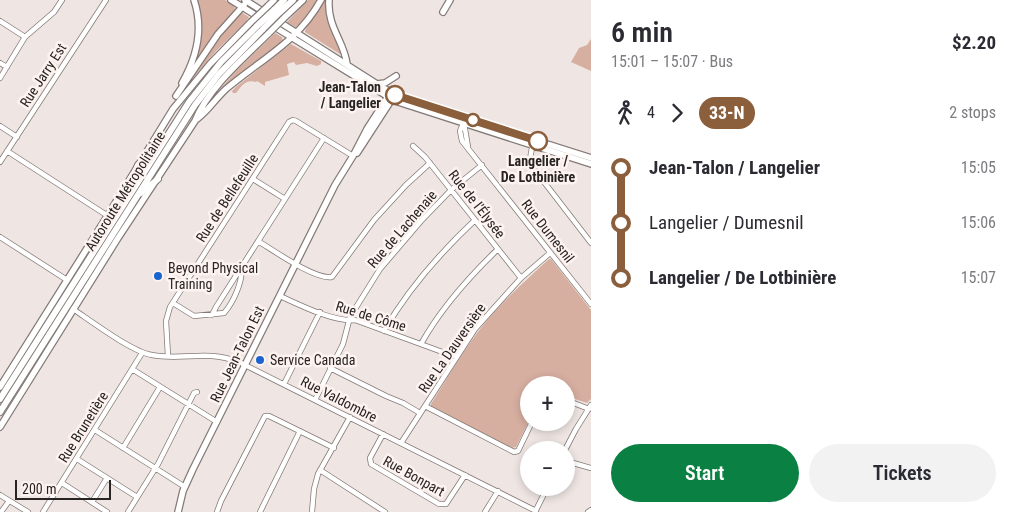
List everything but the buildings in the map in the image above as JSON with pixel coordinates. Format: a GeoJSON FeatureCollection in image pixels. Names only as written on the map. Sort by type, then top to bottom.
{"type":"FeatureCollection","features":[{"type":"Feature","properties":{"kind":"highway","name":"Autoroute Métropolitaine"},"geometry":{"type":"LineString","coordinates":[[0,412],[195,104],[284,0]]}},
{"type":"Feature","properties":{"kind":"highway","name":"Autoroute Métropolitaine"},"geometry":{"type":"LineString","coordinates":[[276,11],[293,0]]}},
{"type":"Feature","properties":{"kind":"highway","name":"Autoroute Métropolitaine"},"geometry":{"type":"LineString","coordinates":[[0,399],[189,102],[221,62],[260,28]]}},
{"type":"Feature","properties":{"kind":"highway"},"geometry":{"type":"LineString","coordinates":[[123,204],[138,165]]}},
{"type":"Feature","properties":{"kind":"highway"},"geometry":{"type":"LineString","coordinates":[[135,198],[158,179]]}},
{"type":"Feature","properties":{"kind":"main road"},"geometry":{"type":"LineString","coordinates":[[173,109],[176,96],[192,65],[197,46],[199,23],[194,0]]}},
{"type":"Feature","properties":{"kind":"main road"},"geometry":{"type":"LineString","coordinates":[[231,0],[291,38],[391,96],[533,142],[591,158]]}},
{"type":"Feature","properties":{"kind":"main road"},"geometry":{"type":"LineString","coordinates":[[274,0],[276,11]]}},
{"type":"Feature","properties":{"kind":"main road"},"geometry":{"type":"LineString","coordinates":[[196,121],[199,111],[260,28],[276,11],[303,0]]}},
{"type":"Feature","properties":{"kind":"main road"},"geometry":{"type":"LineString","coordinates":[[0,427],[118,237],[196,121],[226,89],[291,38],[313,14],[321,0]]}},
{"type":"Feature","properties":{"kind":"main road"},"geometry":{"type":"LineString","coordinates":[[329,0],[331,23],[346,55],[347,64]]}},
{"type":"Feature","properties":{"kind":"main road"},"geometry":{"type":"LineString","coordinates":[[443,12],[450,0]]}},
{"type":"Feature","properties":{"kind":"main road"},"geometry":{"type":"LineString","coordinates":[[176,96],[218,34],[247,1],[347,64],[391,96]]}},
{"type":"Feature","properties":{"kind":"main road"},"geometry":{"type":"LineString","coordinates":[[0,387],[173,109],[210,64],[260,28]]}},
{"type":"Feature","properties":{"kind":"main road"},"geometry":{"type":"LineString","coordinates":[[377,84],[387,82],[396,76]]}},
{"type":"Feature","properties":{"kind":"main road","name":"Rue Jean-Talon Est"},"geometry":{"type":"LineString","coordinates":[[178,512],[185,487],[335,186],[353,156],[358,152],[391,96]]}},
{"type":"Feature","properties":{"kind":"main road"},"geometry":{"type":"LineString","coordinates":[[533,142],[591,164]]}},
{"type":"Feature","properties":{"kind":"street"},"geometry":{"type":"LineString","coordinates":[[0,78],[25,37],[54,12],[62,0]]}},
{"type":"Feature","properties":{"kind":"street","name":"Rue Jarry Est"},"geometry":{"type":"LineString","coordinates":[[0,162],[106,0]]}},
{"type":"Feature","properties":{"kind":"street"},"geometry":{"type":"LineString","coordinates":[[0,21],[25,37]]}},
{"type":"Feature","properties":{"kind":"street"},"geometry":{"type":"LineString","coordinates":[[0,63],[7,67]]}},
{"type":"Feature","properties":{"kind":"street","name":"Rue Dumesnil"},"geometry":{"type":"LineString","coordinates":[[465,120],[461,128],[461,138],[591,303]]}},
{"type":"Feature","properties":{"kind":"street","name":"Rue de Bellefeuille"},"geometry":{"type":"LineString","coordinates":[[168,356],[166,317],[173,303],[291,121],[296,121],[353,156]]}},
{"type":"Feature","properties":{"kind":"street"},"geometry":{"type":"LineString","coordinates":[[0,126],[17,137]]}},
{"type":"Feature","properties":{"kind":"street"},"geometry":{"type":"LineString","coordinates":[[212,315],[241,266],[324,138]]}},
{"type":"Feature","properties":{"kind":"street"},"geometry":{"type":"LineString","coordinates":[[533,142],[530,159],[534,170],[591,243]]}},
{"type":"Feature","properties":{"kind":"street","name":"Rue de l'Élysée"},"geometry":{"type":"LineString","coordinates":[[412,146],[430,163],[521,278]]}},
{"type":"Feature","properties":{"kind":"street"},"geometry":{"type":"LineString","coordinates":[[7,151],[108,216]]}},
{"type":"Feature","properties":{"kind":"street"},"geometry":{"type":"LineString","coordinates":[[258,241],[296,264],[326,277],[333,276],[374,220],[406,185],[430,163]]}},
{"type":"Feature","properties":{"kind":"street","name":"Rue de Lachenaie"},"geometry":{"type":"LineString","coordinates":[[315,400],[343,344],[348,321],[361,298],[386,262],[415,226],[451,190],[482,165]]}},
{"type":"Feature","properties":{"kind":"street"},"geometry":{"type":"LineString","coordinates":[[253,178],[285,199]]}},
{"type":"Feature","properties":{"kind":"street"},"geometry":{"type":"LineString","coordinates":[[384,331],[422,275],[443,251],[475,220]]}},
{"type":"Feature","properties":{"kind":"street"},"geometry":{"type":"LineString","coordinates":[[0,238],[67,280]]}},
{"type":"Feature","properties":{"kind":"street"},"geometry":{"type":"LineString","coordinates":[[421,344],[460,289],[498,249]]}},
{"type":"Feature","properties":{"kind":"street","name":"Rue La Dauversière"},"geometry":{"type":"LineString","coordinates":[[401,443],[456,357],[481,323],[521,278],[550,253]]}},
{"type":"Feature","properties":{"kind":"street"},"geometry":{"type":"LineString","coordinates":[[173,303],[194,316],[226,312],[242,280],[241,266]]}},
{"type":"Feature","properties":{"kind":"street","name":"Rue de Côme"},"geometry":{"type":"LineString","coordinates":[[280,296],[320,312],[348,321],[355,320],[456,357]]}},
{"type":"Feature","properties":{"kind":"street","name":"Rue Valdombre"},"geometry":{"type":"LineString","coordinates":[[73,309],[142,353],[154,356],[217,355],[245,365],[536,511]]}},
{"type":"Feature","properties":{"kind":"street"},"geometry":{"type":"LineString","coordinates":[[284,384],[320,312]]}},
{"type":"Feature","properties":{"kind":"street","name":"Rue Brunetière"},"geometry":{"type":"LineString","coordinates":[[43,512],[142,353]]}},
{"type":"Feature","properties":{"kind":"street"},"geometry":{"type":"LineString","coordinates":[[330,368],[403,403],[420,414]]}},
{"type":"Feature","properties":{"kind":"street"},"geometry":{"type":"LineString","coordinates":[[132,369],[217,422]]}},
{"type":"Feature","properties":{"kind":"street"},"geometry":{"type":"LineString","coordinates":[[123,448],[160,387]]}},
{"type":"Feature","properties":{"kind":"street"},"geometry":{"type":"LineString","coordinates":[[128,512],[156,469],[188,404],[194,393],[197,392]]}},
{"type":"Feature","properties":{"kind":"street"},"geometry":{"type":"LineString","coordinates":[[569,441],[590,407],[575,403]]}},
{"type":"Feature","properties":{"kind":"street"},"geometry":{"type":"LineString","coordinates":[[425,406],[514,452],[518,451],[528,431]]}},
{"type":"Feature","properties":{"kind":"street"},"geometry":{"type":"LineString","coordinates":[[217,512],[265,416],[269,416],[334,448]]}},
{"type":"Feature","properties":{"kind":"street"},"geometry":{"type":"LineString","coordinates":[[312,512],[314,489],[320,470],[350,418]]}},
{"type":"Feature","properties":{"kind":"street"},"geometry":{"type":"LineString","coordinates":[[95,430],[185,487]]}},
{"type":"Feature","properties":{"kind":"street"},"geometry":{"type":"LineString","coordinates":[[260,512],[300,431]]}},
{"type":"Feature","properties":{"kind":"street","name":"Rue Bonpart"},"geometry":{"type":"LineString","coordinates":[[383,434],[370,458],[371,464],[439,504],[444,505],[447,503],[465,475]]}},
{"type":"Feature","properties":{"kind":"street"},"geometry":{"type":"LineString","coordinates":[[77,459],[137,497]]}},
{"type":"Feature","properties":{"kind":"street"},"geometry":{"type":"LineString","coordinates":[[575,463],[591,468]]}},
{"type":"Feature","properties":{"kind":"street"},"geometry":{"type":"LineString","coordinates":[[320,470],[383,512]]}},
{"type":"Feature","properties":{"kind":"street"},"geometry":{"type":"LineString","coordinates":[[92,502],[107,478]]}},
{"type":"Feature","properties":{"kind":"street"},"geometry":{"type":"LineString","coordinates":[[62,484],[107,512]]}},
{"type":"Feature","properties":{"kind":"street"},"geometry":{"type":"LineString","coordinates":[[485,512],[498,491]]}},
{"type":"Feature","properties":{"kind":"street"},"geometry":{"type":"LineString","coordinates":[[0,495],[28,512]]}},
{"type":"Feature","properties":{"kind":"street"},"geometry":{"type":"LineString","coordinates":[[536,511],[543,496]]}},
{"type":"Feature","properties":{"kind":"street"},"geometry":{"type":"LineString","coordinates":[[2,512],[9,501]]}},
{"type":"Feature","properties":{"kind":"shaded area"},"geometry":{"type":"Polygon","coordinates":[[[196,0],[225,0],[234,5],[235,10],[217,31],[194,66],[200,45],[196,0]]]}},
{"type":"Feature","properties":{"kind":"shaded area"},"geometry":{"type":"Polygon","coordinates":[[[308,0],[319,0],[298,26],[295,27],[287,22],[308,0]]]}},
{"type":"Feature","properties":{"kind":"shaded area"},"geometry":{"type":"Polygon","coordinates":[[[324,0],[327,0],[330,22],[343,56],[305,32],[324,0]]]}},
{"type":"Feature","properties":{"kind":"shaded area"},"geometry":{"type":"Polygon","coordinates":[[[241,12],[249,17],[246,22],[216,51],[192,79],[221,34],[241,12]]]}},
{"type":"Feature","properties":{"kind":"shaded area"},"geometry":{"type":"Polygon","coordinates":[[[275,33],[282,37],[283,41],[214,96],[237,70],[275,33]]]}},
{"type":"Feature","properties":{"kind":"shaded area"},"geometry":{"type":"Polygon","coordinates":[[[591,39],[591,71],[571,62],[579,48],[587,45],[591,39]]]}},
{"type":"Feature","properties":{"kind":"shaded area"},"geometry":{"type":"Polygon","coordinates":[[[291,44],[321,61],[321,64],[317,66],[307,63],[296,65],[294,62],[287,64],[289,75],[265,82],[265,86],[257,81],[247,82],[236,93],[233,93],[232,91],[237,86],[291,44]]]}},
{"type":"Feature","properties":{"kind":"shaded area"},"geometry":{"type":"Polygon","coordinates":[[[551,259],[591,310],[591,399],[587,403],[575,399],[575,376],[520,376],[520,431],[524,431],[516,447],[512,448],[431,406],[431,404],[484,324],[524,282],[551,259]]]}},
{"type":"Feature","properties":{"kind":"bus line","name":"33-N"},"geometry":{"type":"LineString","coordinates":[[395,95],[538,141]]}},
{"type":"Feature","properties":{"kind":"place","name":"Jean-Talon / Langelier"},"geometry":{"type":"Point","coordinates":[395,95]}},
{"type":"Feature","properties":{"kind":"place","name":"Langelier / De Lotbinière"},"geometry":{"type":"Point","coordinates":[538,141]}},
{"type":"Feature","properties":{"kind":"place","name":"Beyond Physical Training"},"geometry":{"type":"Point","coordinates":[158,276]}},
{"type":"Feature","properties":{"kind":"place","name":"Service Canada"},"geometry":{"type":"Point","coordinates":[260,360]}}]}
